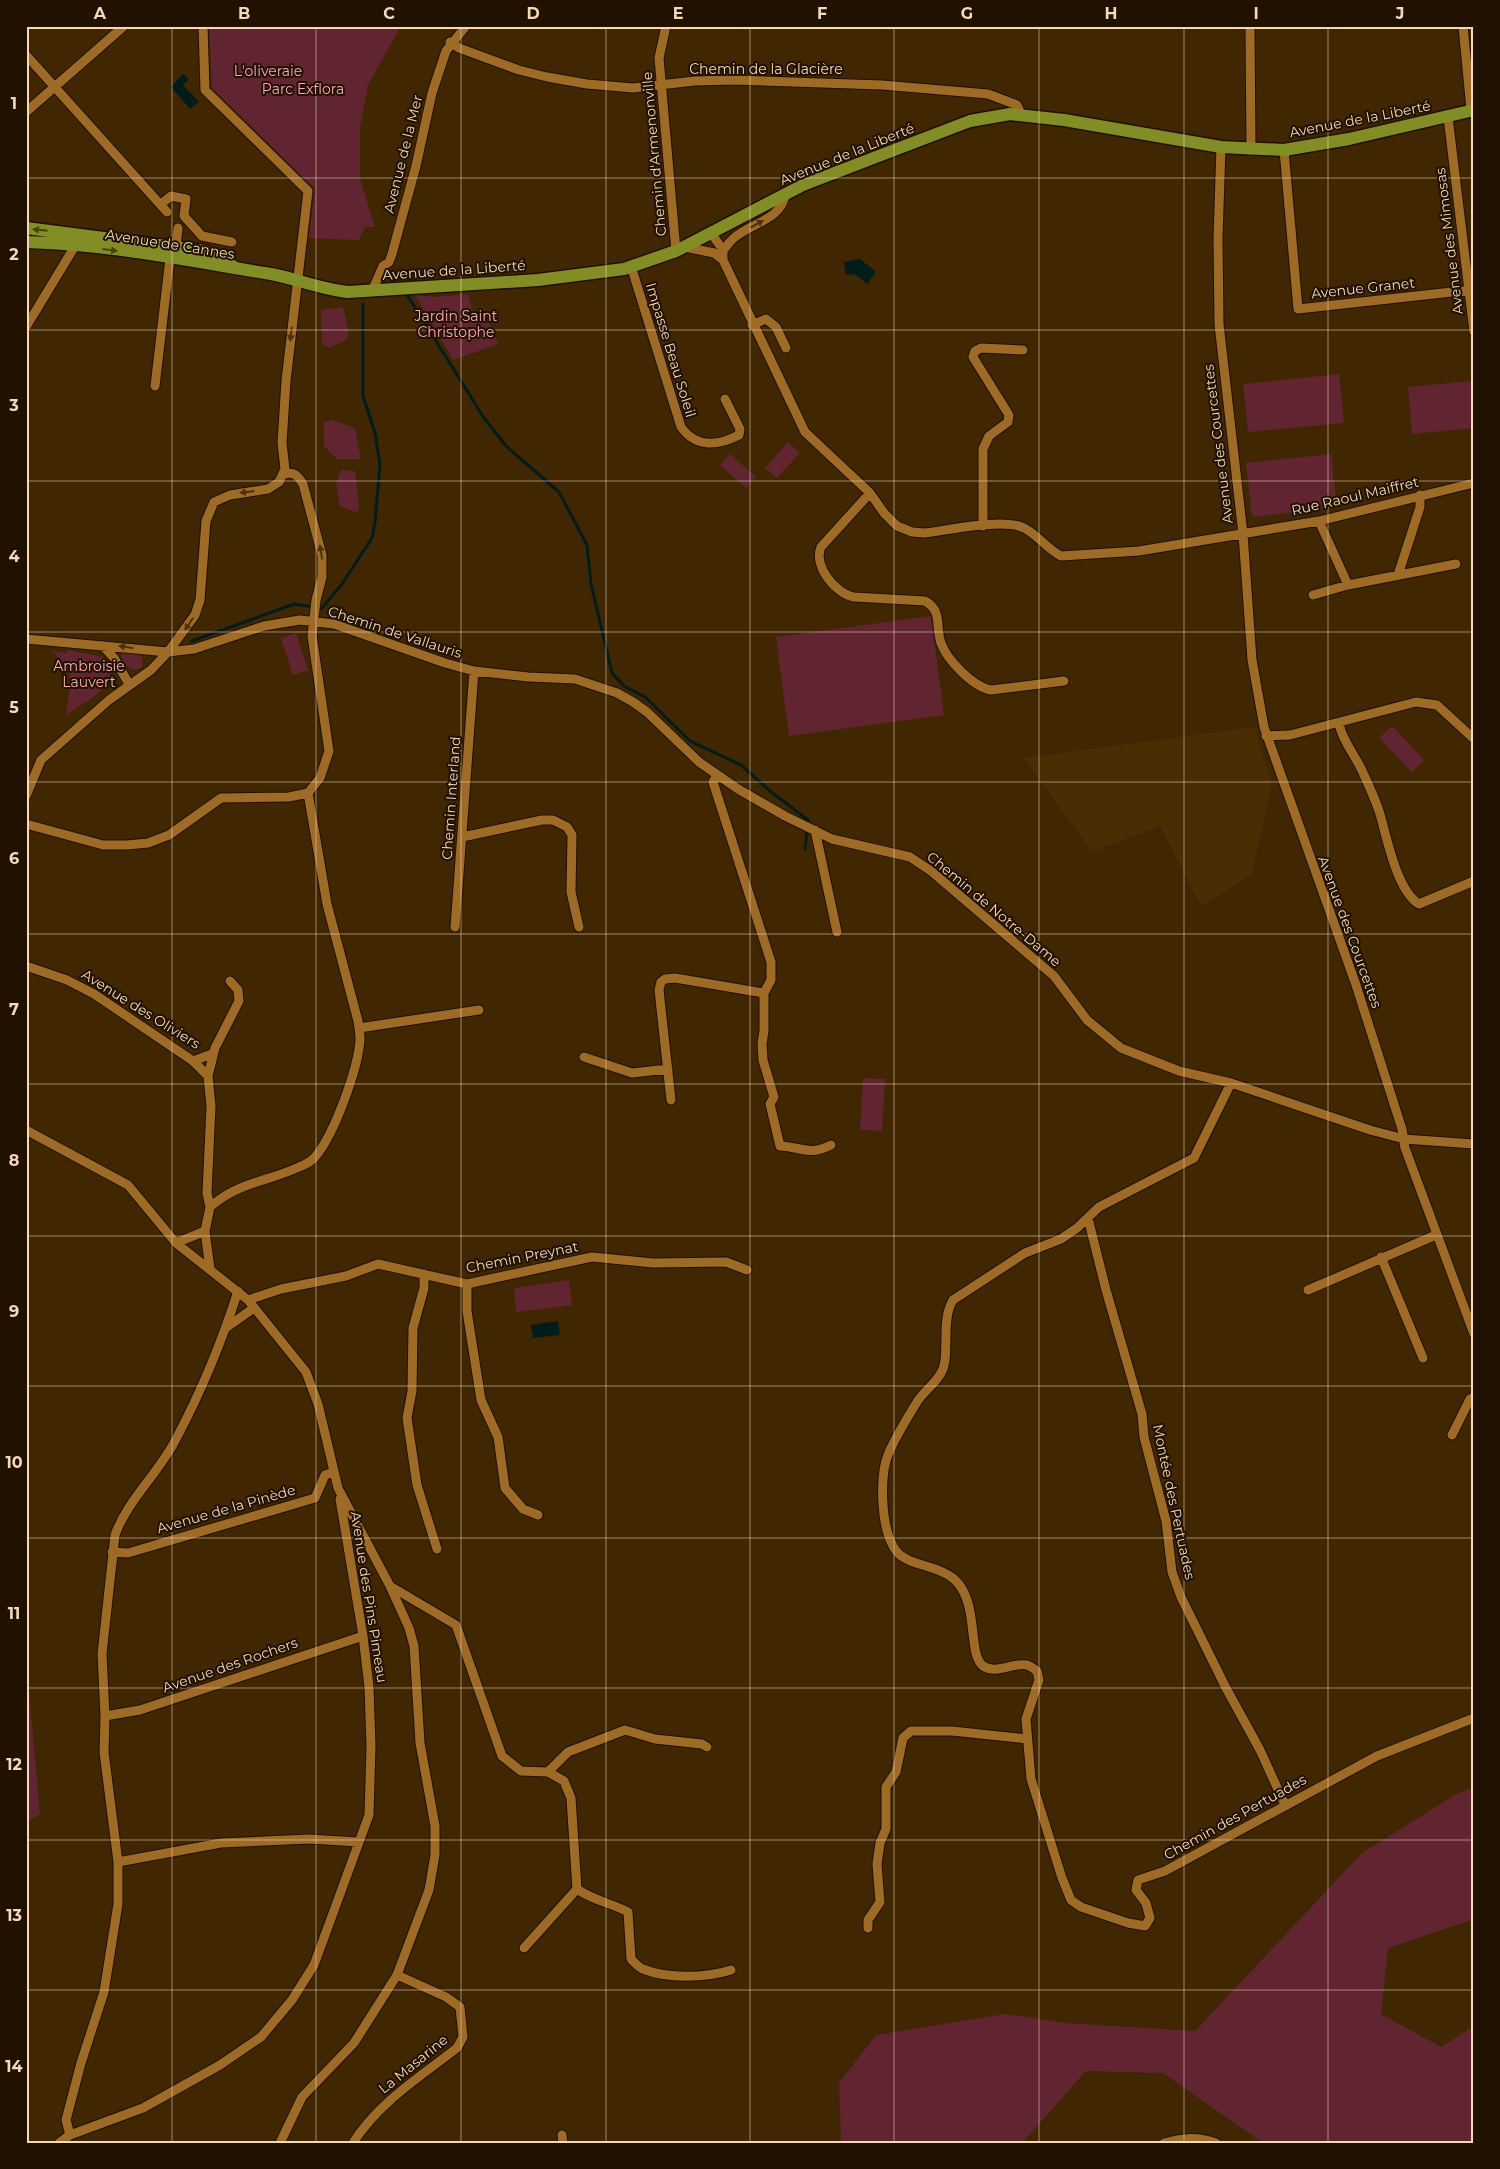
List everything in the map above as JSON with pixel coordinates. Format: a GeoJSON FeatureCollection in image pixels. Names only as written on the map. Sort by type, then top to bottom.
{"type":"FeatureCollection","features":[{"type":"Feature","properties":{"kind":"main road","name":"Avenue de la Liberté"},"geometry":{"type":"LineString","coordinates":[[240,270],[336,291],[372,291],[562,278],[631,266],[681,249],[832,173],[970,122],[1022,114],[1221,147],[1251,150],[1284,150],[1349,139],[1472,110]]}},
{"type":"Feature","properties":{"kind":"main road","name":"Avenue de Cannes"},"geometry":{"type":"LineString","coordinates":[[26,228],[173,252]]}},
{"type":"Feature","properties":{"kind":"main road","name":"Avenue de Cannes"},"geometry":{"type":"LineString","coordinates":[[26,242],[173,252],[205,251],[240,270]]}},
{"type":"Feature","properties":{"kind":"street"},"geometry":{"type":"LineString","coordinates":[[26,112],[124,26]]}},
{"type":"Feature","properties":{"kind":"street"},"geometry":{"type":"LineString","coordinates":[[26,796],[41,760],[59,742],[129,684],[151,670],[168,652],[195,615],[200,600],[206,520],[209,510],[221,497],[268,490],[279,482],[284,474],[282,442],[286,381],[308,191],[205,90],[202,26]]}},
{"type":"Feature","properties":{"kind":"street","name":"Avenue de la Mer"},"geometry":{"type":"LineString","coordinates":[[372,291],[383,266],[389,262],[416,166],[432,93],[450,42],[466,26]]}},
{"type":"Feature","properties":{"kind":"street","name":"Chemin d'Armenonville"},"geometry":{"type":"LineString","coordinates":[[666,26],[659,58],[660,85],[681,249]]}},
{"type":"Feature","properties":{"kind":"street"},"geometry":{"type":"LineString","coordinates":[[1250,26],[1251,150]]}},
{"type":"Feature","properties":{"kind":"street"},"geometry":{"type":"LineString","coordinates":[[1463,26],[1472,110]]}},
{"type":"Feature","properties":{"kind":"street","name":"Chemin de la Glacière"},"geometry":{"type":"LineString","coordinates":[[450,42],[468,51],[548,78],[633,88],[695,81],[724,80],[882,85],[988,94],[1017,105],[1022,114]]}},
{"type":"Feature","properties":{"kind":"street"},"geometry":{"type":"LineString","coordinates":[[26,55],[168,212]]}},
{"type":"Feature","properties":{"kind":"street","name":"Avenue des Mimosas"},"geometry":{"type":"LineString","coordinates":[[1448,117],[1474,332]]}},
{"type":"Feature","properties":{"kind":"street","name":"Avenue des Courcettes"},"geometry":{"type":"LineString","coordinates":[[1221,147],[1218,238],[1219,324],[1243,534],[1252,660],[1266,736],[1356,985],[1436,1235],[1474,1334]]}},
{"type":"Feature","properties":{"kind":"street","name":"Avenue Granet"},"geometry":{"type":"LineString","coordinates":[[1284,150],[1298,309],[1470,290]]}},
{"type":"Feature","properties":{"kind":"street"},"geometry":{"type":"LineString","coordinates":[[681,249],[719,252],[733,238],[777,211],[784,202],[785,195]]}},
{"type":"Feature","properties":{"kind":"street"},"geometry":{"type":"LineString","coordinates":[[161,204],[172,196],[186,199],[184,216],[202,236],[232,242]]}},
{"type":"Feature","properties":{"kind":"street"},"geometry":{"type":"LineString","coordinates":[[155,386],[178,228]]}},
{"type":"Feature","properties":{"kind":"street"},"geometry":{"type":"LineString","coordinates":[[711,233],[719,252]]}},
{"type":"Feature","properties":{"kind":"street"},"geometry":{"type":"LineString","coordinates":[[26,328],[75,246]]}},
{"type":"Feature","properties":{"kind":"street","name":"Rue Raoul Maiffret"},"geometry":{"type":"LineString","coordinates":[[719,252],[752,325],[805,432],[870,493],[884,513],[897,526],[912,532],[925,533],[1008,523],[1025,528],[1053,552],[1069,556],[1139,551],[1319,520],[1474,483]]}},
{"type":"Feature","properties":{"kind":"street","name":"Impasse Beau Soleil"},"geometry":{"type":"LineString","coordinates":[[631,266],[681,427],[687,436],[707,444],[725,442],[739,435],[740,429],[725,399]]}},
{"type":"Feature","properties":{"kind":"street"},"geometry":{"type":"LineString","coordinates":[[752,325],[766,319],[776,326],[786,348]]}},
{"type":"Feature","properties":{"kind":"street"},"geometry":{"type":"LineString","coordinates":[[983,526],[983,449],[989,436],[1008,422],[1009,415],[973,357],[975,351],[981,348],[1023,350]]}},
{"type":"Feature","properties":{"kind":"street"},"geometry":{"type":"LineString","coordinates":[[26,824],[103,844],[126,845],[148,843],[169,835],[205,807],[221,798],[289,797],[308,793],[320,778],[329,751],[312,636],[312,621],[322,577],[322,555],[313,514],[303,484],[298,476],[293,473],[284,474]]}},
{"type":"Feature","properties":{"kind":"street"},"geometry":{"type":"LineString","coordinates":[[870,493],[821,547],[818,555],[820,563],[837,590],[846,595],[925,602],[934,606],[938,614],[941,642],[947,654],[972,682],[981,688],[991,690],[1064,681]]}},
{"type":"Feature","properties":{"kind":"street"},"geometry":{"type":"LineString","coordinates":[[1398,575],[1420,507],[1420,495]]}},
{"type":"Feature","properties":{"kind":"street"},"geometry":{"type":"LineString","coordinates":[[1319,520],[1348,585]]}},
{"type":"Feature","properties":{"kind":"street"},"geometry":{"type":"LineString","coordinates":[[1313,595],[1348,585],[1456,564]]}},
{"type":"Feature","properties":{"kind":"street","name":"Chemin de Vallauris"},"geometry":{"type":"LineString","coordinates":[[26,639],[168,652],[194,649],[285,621],[312,621],[334,624],[429,658],[474,671]]}},
{"type":"Feature","properties":{"kind":"street"},"geometry":{"type":"LineString","coordinates":[[103,646],[114,658],[129,684]]}},
{"type":"Feature","properties":{"kind":"street","name":"Chemin de Notre-Dame"},"geometry":{"type":"LineString","coordinates":[[474,671],[528,677],[575,678],[617,692],[647,712],[699,762],[785,816],[832,838],[910,857],[931,871],[1054,976],[1087,1020],[1121,1048],[1179,1071],[1231,1083],[1370,1130],[1404,1139],[1474,1144]]}},
{"type":"Feature","properties":{"kind":"street","name":"Chemin Interland"},"geometry":{"type":"LineString","coordinates":[[455,927],[474,671]]}},
{"type":"Feature","properties":{"kind":"street"},"geometry":{"type":"LineString","coordinates":[[1266,736],[1290,735],[1339,724],[1416,702],[1438,705],[1474,739]]}},
{"type":"Feature","properties":{"kind":"street"},"geometry":{"type":"LineString","coordinates":[[1339,724],[1342,737],[1363,772],[1380,814],[1401,880],[1412,901],[1418,904],[1431,901],[1474,881]]}},
{"type":"Feature","properties":{"kind":"street"},"geometry":{"type":"LineString","coordinates":[[716,774],[713,782],[770,962],[771,980],[764,993],[763,1060],[774,1096],[770,1104],[780,1146],[799,1147],[806,1151],[818,1152],[831,1145]]}},
{"type":"Feature","properties":{"kind":"street"},"geometry":{"type":"LineString","coordinates":[[210,1207],[240,1186],[300,1167],[315,1157],[329,1135],[355,1068],[360,1039],[359,1028],[327,904],[308,793]]}},
{"type":"Feature","properties":{"kind":"street"},"geometry":{"type":"LineString","coordinates":[[462,837],[542,820],[553,820],[566,827],[572,835],[570,892],[578,927]]}},
{"type":"Feature","properties":{"kind":"street"},"geometry":{"type":"LineString","coordinates":[[815,830],[837,932]]}},
{"type":"Feature","properties":{"kind":"street","name":"Avenue des Oliviers"},"geometry":{"type":"LineString","coordinates":[[26,966],[66,980],[94,994],[193,1061],[212,1054]]}},
{"type":"Feature","properties":{"kind":"street"},"geometry":{"type":"LineString","coordinates":[[671,1100],[659,990],[661,982],[665,979],[675,978],[764,993]]}},
{"type":"Feature","properties":{"kind":"street","name":"Avenue des Oliviers"},"geometry":{"type":"LineString","coordinates":[[210,1269],[205,1231],[210,1207],[207,1193],[211,1106],[208,1076],[212,1054],[239,1001],[238,990],[230,981]]}},
{"type":"Feature","properties":{"kind":"street"},"geometry":{"type":"LineString","coordinates":[[359,1028],[479,1010]]}},
{"type":"Feature","properties":{"kind":"street"},"geometry":{"type":"LineString","coordinates":[[584,1057],[632,1072],[668,1069]]}},
{"type":"Feature","properties":{"kind":"street"},"geometry":{"type":"LineString","coordinates":[[193,1061],[208,1076]]}},
{"type":"Feature","properties":{"kind":"street","name":"Chemin des Pertuades"},"geometry":{"type":"LineString","coordinates":[[1231,1083],[1194,1158],[1099,1207],[1061,1239],[1025,1253],[953,1300],[947,1309],[942,1372],[918,1400],[888,1454],[884,1473],[882,1500],[884,1520],[896,1550],[905,1559],[936,1567],[954,1579],[966,1593],[973,1622],[976,1659],[984,1667],[996,1669],[1027,1665],[1037,1671],[1039,1680],[1026,1719],[1031,1779],[1043,1823],[1062,1878],[1072,1900],[1082,1907],[1128,1923],[1145,1926],[1150,1918],[1146,1904],[1136,1890],[1138,1880],[1165,1871],[1377,1756],[1474,1718]]}},
{"type":"Feature","properties":{"kind":"street"},"geometry":{"type":"LineString","coordinates":[[26,1130],[128,1185],[176,1242],[248,1300],[306,1372],[318,1404],[338,1488],[390,1586],[409,1628],[414,1646],[420,1743],[435,1826],[435,1855],[429,1890],[398,1975],[354,2043],[302,2097],[280,2143]]}},
{"type":"Feature","properties":{"kind":"street","name":"Montée des Pertuades"},"geometry":{"type":"LineString","coordinates":[[1088,1218],[1106,1290],[1142,1414],[1144,1437],[1166,1520],[1172,1572],[1185,1605],[1264,1759],[1285,1805]]}},
{"type":"Feature","properties":{"kind":"street"},"geometry":{"type":"LineString","coordinates":[[176,1242],[205,1231]]}},
{"type":"Feature","properties":{"kind":"street"},"geometry":{"type":"LineString","coordinates":[[1308,1290],[1381,1257],[1436,1235]]}},
{"type":"Feature","properties":{"kind":"street","name":"Chemin Preynat"},"geometry":{"type":"LineString","coordinates":[[248,1300],[281,1289],[346,1276],[378,1264],[467,1284],[592,1257],[653,1262],[726,1262],[747,1270]]}},
{"type":"Feature","properties":{"kind":"street"},"geometry":{"type":"LineString","coordinates":[[1381,1257],[1424,1358]]}},
{"type":"Feature","properties":{"kind":"street"},"geometry":{"type":"LineString","coordinates":[[424,1274],[424,1288],[413,1328],[412,1391],[407,1418],[417,1485],[437,1549]]}},
{"type":"Feature","properties":{"kind":"street"},"geometry":{"type":"LineString","coordinates":[[467,1284],[467,1311],[481,1400],[498,1437],[505,1488],[523,1509],[538,1515]]}},
{"type":"Feature","properties":{"kind":"street"},"geometry":{"type":"LineString","coordinates":[[70,2135],[66,2120],[81,2063],[104,1992],[118,1904],[118,1862],[104,1752],[105,1716],[102,1654],[112,1552],[121,1518],[176,1440],[226,1327],[238,1291]]}},
{"type":"Feature","properties":{"kind":"street"},"geometry":{"type":"LineString","coordinates":[[226,1327],[254,1308]]}},
{"type":"Feature","properties":{"kind":"street"},"geometry":{"type":"LineString","coordinates":[[1452,1435],[1470,1399],[1474,1397]]}},
{"type":"Feature","properties":{"kind":"street","name":"Avenue de la Pinède"},"geometry":{"type":"LineString","coordinates":[[112,1552],[128,1553],[315,1498],[325,1474],[334,1472]]}},
{"type":"Feature","properties":{"kind":"street","name":"Avenue des Pins Pimeau"},"geometry":{"type":"LineString","coordinates":[[59,2143],[70,2135],[143,2108],[220,2065],[261,2037],[292,2000],[314,1965],[369,1815],[371,1746],[369,1687],[363,1636],[338,1488]]}},
{"type":"Feature","properties":{"kind":"street"},"geometry":{"type":"LineString","coordinates":[[390,1586],[456,1625],[502,1756],[521,1771],[548,1772],[564,1781],[571,1798],[577,1889],[524,1948]]}},
{"type":"Feature","properties":{"kind":"street","name":"Avenue des Rochers"},"geometry":{"type":"LineString","coordinates":[[105,1716],[140,1710],[363,1636]]}},
{"type":"Feature","properties":{"kind":"street"},"geometry":{"type":"LineString","coordinates":[[548,1772],[568,1752],[625,1730],[655,1739],[702,1744],[707,1747]]}},
{"type":"Feature","properties":{"kind":"street"},"geometry":{"type":"LineString","coordinates":[[868,1928],[868,1920],[880,1902],[877,1864],[880,1842],[886,1830],[886,1788],[896,1772],[903,1738],[911,1731],[952,1731],[1027,1738]]}},
{"type":"Feature","properties":{"kind":"street"},"geometry":{"type":"LineString","coordinates":[[118,1862],[221,1843],[309,1839],[359,1842]]}},
{"type":"Feature","properties":{"kind":"street"},"geometry":{"type":"LineString","coordinates":[[577,1889],[588,1897],[613,1904],[628,1912],[631,1959],[641,1968],[668,1975],[718,1974],[731,1970]]}},
{"type":"Feature","properties":{"kind":"street","name":"La Masarine"},"geometry":{"type":"LineString","coordinates":[[353,2143],[362,2128],[383,2106],[457,2048],[463,2037],[460,2007],[446,1997],[398,1975]]}},
{"type":"Feature","properties":{"kind":"street"},"geometry":{"type":"LineString","coordinates":[[1164,2143],[1184,2138],[1203,2138],[1216,2143]]}},
{"type":"Feature","properties":{"kind":"shaded area"},"geometry":{"type":"Polygon","coordinates":[[[1254,727],[1272,784],[1252,874],[1201,906],[1160,826],[1092,852],[1024,758],[1254,727]]]}},
{"type":"Feature","properties":{"kind":"green space","name":"Parc Exflora"},"geometry":{"type":"Polygon","coordinates":[[[209,26],[401,26],[368,85],[360,128],[360,179],[375,227],[365,227],[359,240],[309,238],[315,189],[212,88],[209,26]]]}},
{"type":"Feature","properties":{"kind":"green space","name":"Jardin Saint Christophe"},"geometry":{"type":"Polygon","coordinates":[[[468,294],[472,309],[479,321],[490,324],[498,344],[453,360],[415,295],[434,297],[468,294]]]}},
{"type":"Feature","properties":{"kind":"green space"},"geometry":{"type":"Polygon","coordinates":[[[343,307],[349,333],[346,340],[330,348],[322,344],[321,310],[343,307]]]}},
{"type":"Feature","properties":{"kind":"green space"},"geometry":{"type":"Polygon","coordinates":[[[1339,374],[1344,423],[1248,432],[1243,384],[1339,374]]]}},
{"type":"Feature","properties":{"kind":"green space"},"geometry":{"type":"Polygon","coordinates":[[[1472,381],[1474,428],[1412,434],[1408,387],[1472,381]]]}},
{"type":"Feature","properties":{"kind":"green space"},"geometry":{"type":"Polygon","coordinates":[[[332,420],[355,428],[361,459],[337,459],[324,446],[324,422],[332,420]]]}},
{"type":"Feature","properties":{"kind":"green space"},"geometry":{"type":"Polygon","coordinates":[[[788,442],[800,453],[777,478],[765,468],[788,442]]]}},
{"type":"Feature","properties":{"kind":"green space"},"geometry":{"type":"Polygon","coordinates":[[[730,454],[756,477],[746,488],[720,465],[730,454]]]}},
{"type":"Feature","properties":{"kind":"green space"},"geometry":{"type":"Polygon","coordinates":[[[1331,454],[1337,507],[1252,517],[1246,463],[1331,454]]]}},
{"type":"Feature","properties":{"kind":"green space"},"geometry":{"type":"Polygon","coordinates":[[[341,470],[355,471],[358,513],[340,506],[336,484],[341,470]]]}},
{"type":"Feature","properties":{"kind":"green space"},"geometry":{"type":"Polygon","coordinates":[[[931,616],[944,715],[789,736],[776,637],[931,616]]]}},
{"type":"Feature","properties":{"kind":"green space"},"geometry":{"type":"Polygon","coordinates":[[[296,633],[308,670],[293,675],[281,638],[296,633]]]}},
{"type":"Feature","properties":{"kind":"green space","name":"Ambroisie Lauvert"},"geometry":{"type":"Polygon","coordinates":[[[68,650],[103,657],[109,667],[109,676],[101,691],[66,715],[70,688],[69,674],[60,659],[51,651],[66,653],[68,650]]]}},
{"type":"Feature","properties":{"kind":"green space"},"geometry":{"type":"Polygon","coordinates":[[[120,651],[139,655],[143,658],[142,667],[134,670],[124,665],[120,651]]]}},
{"type":"Feature","properties":{"kind":"green space"},"geometry":{"type":"Polygon","coordinates":[[[1392,726],[1424,760],[1412,772],[1379,738],[1392,726]]]}},
{"type":"Feature","properties":{"kind":"green space"},"geometry":{"type":"Polygon","coordinates":[[[863,1078],[885,1079],[882,1131],[860,1130],[863,1078]]]}},
{"type":"Feature","properties":{"kind":"green space"},"geometry":{"type":"Polygon","coordinates":[[[569,1280],[572,1305],[516,1312],[514,1288],[569,1280]]]}},
{"type":"Feature","properties":{"kind":"green space"},"geometry":{"type":"Polygon","coordinates":[[[26,1685],[29,1691],[40,1814],[26,1822],[26,1685]]]}},
{"type":"Feature","properties":{"kind":"green space"},"geometry":{"type":"Polygon","coordinates":[[[1474,1787],[1474,1919],[1388,1948],[1381,2014],[1441,2047],[1474,2026],[1474,2143],[1263,2143],[1163,2073],[1086,2071],[1022,2143],[841,2143],[839,2083],[876,2035],[1005,2014],[1066,2023],[1195,2031],[1362,1853],[1458,1793],[1474,1787]]]}},
{"type":"Feature","properties":{"kind":"water"},"geometry":{"type":"Polygon","coordinates":[[[183,74],[189,79],[183,85],[199,102],[190,109],[171,87],[183,74]]]}},
{"type":"Feature","properties":{"kind":"water"},"geometry":{"type":"Polygon","coordinates":[[[860,259],[876,272],[867,284],[855,274],[846,275],[844,262],[860,259]]]}},
{"type":"Feature","properties":{"kind":"water"},"geometry":{"type":"Polygon","coordinates":[[[558,1321],[560,1335],[533,1338],[531,1325],[558,1321]]]}},
{"type":"Feature","properties":{"kind":"waterway"},"geometry":{"type":"LineString","coordinates":[[408,296],[484,418],[506,446],[559,492],[587,545],[591,584],[612,673],[624,686],[645,697],[690,741],[741,765],[770,791],[808,820],[810,824]]}},
{"type":"Feature","properties":{"kind":"waterway"},"geometry":{"type":"LineString","coordinates":[[192,641],[294,604],[322,608],[342,584],[372,538],[380,465],[375,433],[363,396],[363,304]]}},
{"type":"Feature","properties":{"kind":"waterway"},"geometry":{"type":"LineString","coordinates":[[805,849],[807,832]]}},
{"type":"Feature","properties":{"kind":"park label","name":"L'oliveraie"},"geometry":{"type":"Point","coordinates":[268,71]}}]}
